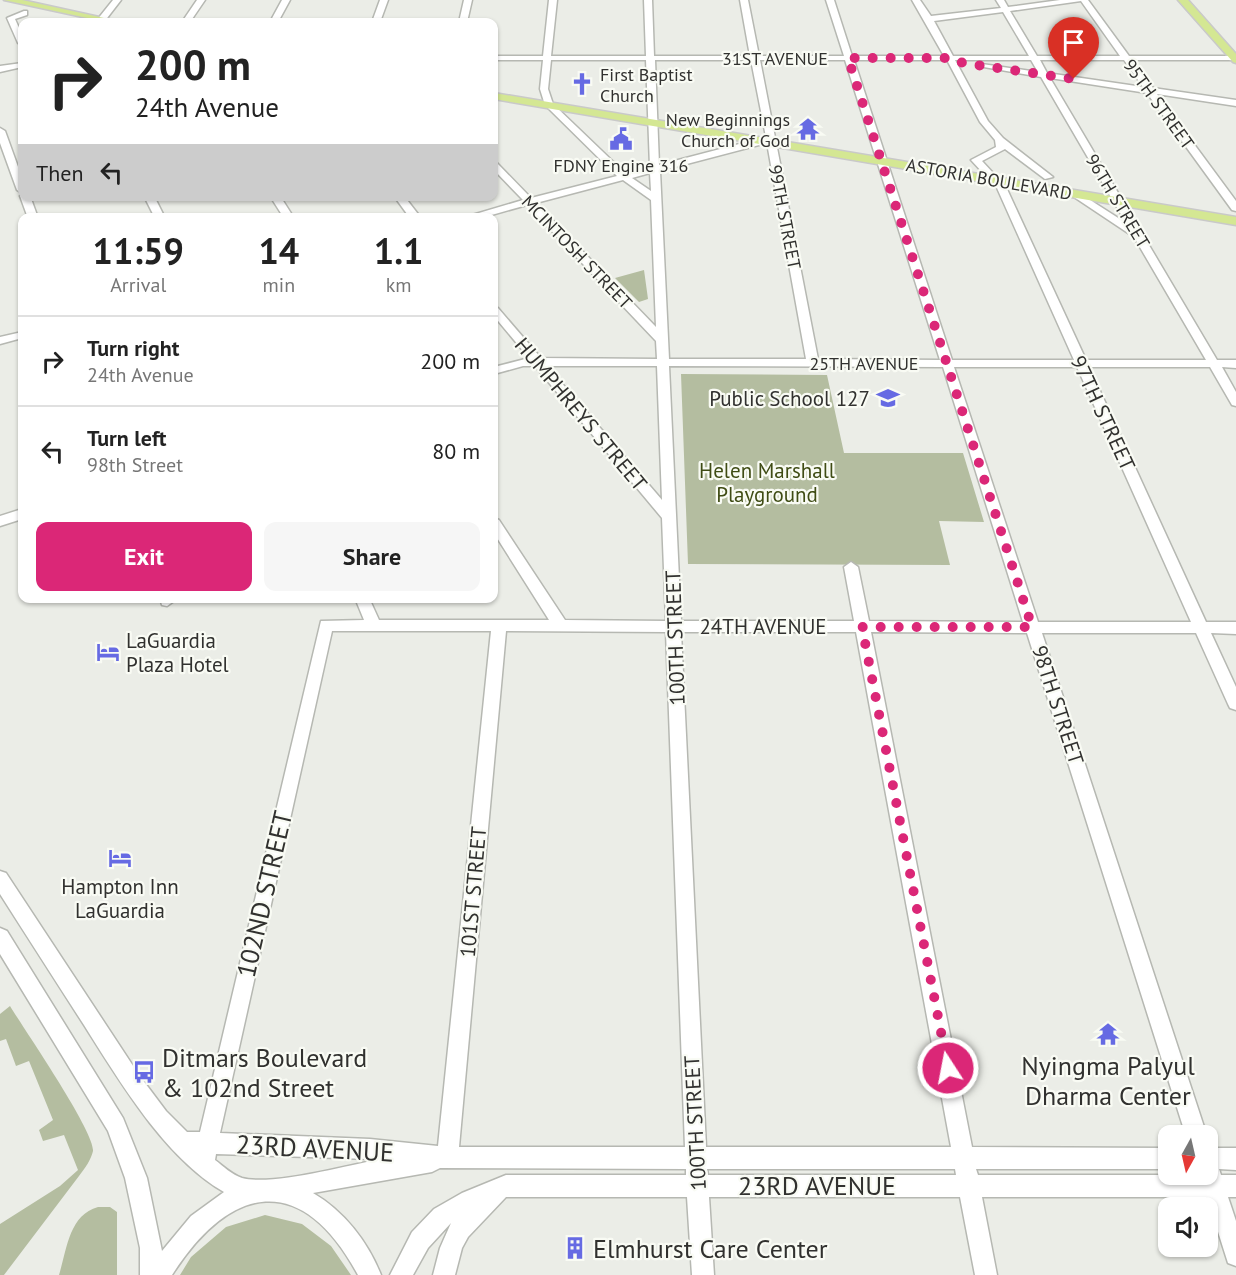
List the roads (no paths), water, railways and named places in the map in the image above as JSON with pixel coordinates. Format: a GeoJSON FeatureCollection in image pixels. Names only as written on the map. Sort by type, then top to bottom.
{"type":"FeatureCollection","features":[{"type":"Feature","properties":{"kind":"main road"},"geometry":{"type":"LineString","coordinates":[[9,0],[27,6],[90,18]]}},
{"type":"Feature","properties":{"kind":"main road"},"geometry":{"type":"LineString","coordinates":[[1183,0],[1235,59]]}},
{"type":"Feature","properties":{"kind":"main road"},"geometry":{"type":"LineString","coordinates":[[0,8],[27,6],[48,18]]}},
{"type":"Feature","properties":{"kind":"main road","name":"ASTORIA BOULEVARD"},"geometry":{"type":"LineString","coordinates":[[498,86],[585,111],[654,117]]}},
{"type":"Feature","properties":{"kind":"main road","name":"ASTORIA BOULEVARD"},"geometry":{"type":"LineString","coordinates":[[498,96],[546,99],[768,138],[880,155],[981,166],[1236,208]]}},
{"type":"Feature","properties":{"kind":"main road","name":"ASTORIA BOULEVARD"},"geometry":{"type":"LineString","coordinates":[[880,155],[994,180],[1236,220]]}},
{"type":"Feature","properties":{"kind":"street"},"geometry":{"type":"LineString","coordinates":[[103,18],[117,0]]}},
{"type":"Feature","properties":{"kind":"street"},"geometry":{"type":"LineString","coordinates":[[189,18],[201,0]]}},
{"type":"Feature","properties":{"kind":"street"},"geometry":{"type":"LineString","coordinates":[[276,18],[286,0]]}},
{"type":"Feature","properties":{"kind":"street"},"geometry":{"type":"LineString","coordinates":[[377,18],[384,0]]}},
{"type":"Feature","properties":{"kind":"street"},"geometry":{"type":"LineString","coordinates":[[464,18],[468,0]]}},
{"type":"Feature","properties":{"kind":"street"},"geometry":{"type":"LineString","coordinates":[[553,0],[546,58],[546,99],[562,118],[623,176],[657,200]]}},
{"type":"Feature","properties":{"kind":"street","name":"100TH STREET"},"geometry":{"type":"LineString","coordinates":[[648,0],[696,1157],[703,1275]]}},
{"type":"Feature","properties":{"kind":"street","name":"99TH STREET"},"geometry":{"type":"LineString","coordinates":[[744,0],[768,138],[813,363]]}},
{"type":"Feature","properties":{"kind":"street","name":"98TH STREET"},"geometry":{"type":"LineString","coordinates":[[830,0],[1193,1125]]}},
{"type":"Feature","properties":{"kind":"street"},"geometry":{"type":"LineString","coordinates":[[916,0],[929,19],[984,122],[1000,140],[1048,177]]}},
{"type":"Feature","properties":{"kind":"street","name":"96TH STREET"},"geometry":{"type":"LineString","coordinates":[[1000,0],[1236,402]]}},
{"type":"Feature","properties":{"kind":"street"},"geometry":{"type":"LineString","coordinates":[[929,19],[1078,0]]}},
{"type":"Feature","properties":{"kind":"street","name":"95TH STREET"},"geometry":{"type":"LineString","coordinates":[[1084,0],[1236,208]]}},
{"type":"Feature","properties":{"kind":"street"},"geometry":{"type":"LineString","coordinates":[[18,34],[11,18],[27,6]]}},
{"type":"Feature","properties":{"kind":"street","name":"31ST AVENUE"},"geometry":{"type":"LineString","coordinates":[[498,58],[1235,59]]}},
{"type":"Feature","properties":{"kind":"street"},"geometry":{"type":"LineString","coordinates":[[950,58],[963,63],[1236,103]]}},
{"type":"Feature","properties":{"kind":"street"},"geometry":{"type":"LineString","coordinates":[[0,69],[18,65]]}},
{"type":"Feature","properties":{"kind":"street"},"geometry":{"type":"LineString","coordinates":[[562,118],[585,111]]}},
{"type":"Feature","properties":{"kind":"street"},"geometry":{"type":"LineString","coordinates":[[0,131],[14,172]]}},
{"type":"Feature","properties":{"kind":"street"},"geometry":{"type":"LineString","coordinates":[[485,213],[768,138]]}},
{"type":"Feature","properties":{"kind":"street"},"geometry":{"type":"LineString","coordinates":[[981,166],[976,160],[1001,148],[1000,140]]}},
{"type":"Feature","properties":{"kind":"street","name":"97TH STREET"},"geometry":{"type":"LineString","coordinates":[[981,166],[1001,187],[1236,704]]}},
{"type":"Feature","properties":{"kind":"street","name":"MCINTOSH STREET"},"geometry":{"type":"LineString","coordinates":[[498,169],[662,339]]}},
{"type":"Feature","properties":{"kind":"street"},"geometry":{"type":"LineString","coordinates":[[1073,193],[1139,236]]}},
{"type":"Feature","properties":{"kind":"street"},"geometry":{"type":"LineString","coordinates":[[403,201],[412,213]]}},
{"type":"Feature","properties":{"kind":"street"},"geometry":{"type":"LineString","coordinates":[[635,311],[660,308]]}},
{"type":"Feature","properties":{"kind":"street","name":"HUMPHREYS STREET"},"geometry":{"type":"LineString","coordinates":[[498,315],[669,517]]}},
{"type":"Feature","properties":{"kind":"street"},"geometry":{"type":"LineString","coordinates":[[0,341],[18,336]]}},
{"type":"Feature","properties":{"kind":"street","name":"25TH AVENUE"},"geometry":{"type":"LineString","coordinates":[[498,370],[522,363],[537,362],[1236,364]]}},
{"type":"Feature","properties":{"kind":"street"},"geometry":{"type":"LineString","coordinates":[[0,521],[18,515]]}},
{"type":"Feature","properties":{"kind":"street"},"geometry":{"type":"LineString","coordinates":[[498,529],[561,626]]}},
{"type":"Feature","properties":{"kind":"street"},"geometry":{"type":"LineString","coordinates":[[851,567],[986,1275]]}},
{"type":"Feature","properties":{"kind":"street"},"geometry":{"type":"LineString","coordinates":[[364,603],[374,625]]}},
{"type":"Feature","properties":{"kind":"street","name":"24TH AVENUE"},"geometry":{"type":"LineString","coordinates":[[326,625],[1236,628]]}},
{"type":"Feature","properties":{"kind":"street","name":"102ND STREET"},"geometry":{"type":"LineString","coordinates":[[203,1164],[326,625]]}},
{"type":"Feature","properties":{"kind":"street","name":"101ST STREET"},"geometry":{"type":"LineString","coordinates":[[447,1158],[499,626]]}},
{"type":"Feature","properties":{"kind":"street"},"geometry":{"type":"LineString","coordinates":[[0,879],[132,1082],[159,1118],[203,1164],[236,1187],[254,1191],[276,1190],[298,1197],[318,1208],[345,1237],[370,1275]]}},
{"type":"Feature","properties":{"kind":"street"},"geometry":{"type":"LineString","coordinates":[[0,937],[116,1125],[136,1178],[151,1248],[152,1275]]}},
{"type":"Feature","properties":{"kind":"street","name":"23RD AVENUE"},"geometry":{"type":"LineString","coordinates":[[182,1142],[370,1149],[447,1158],[1158,1158]]}},
{"type":"Feature","properties":{"kind":"street","name":"23RD AVENUE"},"geometry":{"type":"LineString","coordinates":[[276,1190],[447,1158]]}},
{"type":"Feature","properties":{"kind":"street"},"geometry":{"type":"LineString","coordinates":[[1218,1158],[1236,1159]]}},
{"type":"Feature","properties":{"kind":"street","name":"23RD AVENUE"},"geometry":{"type":"LineString","coordinates":[[401,1275],[417,1245],[433,1222],[452,1209],[506,1186],[969,1185],[1158,1178]]}},
{"type":"Feature","properties":{"kind":"street","name":"23RD AVENUE"},"geometry":{"type":"LineString","coordinates":[[1218,1179],[1236,1186]]}},
{"type":"Feature","properties":{"kind":"street"},"geometry":{"type":"LineString","coordinates":[[1214,1185],[1236,1255]]}},
{"type":"Feature","properties":{"kind":"street"},"geometry":{"type":"LineString","coordinates":[[444,1275],[450,1247],[460,1226],[506,1186]]}},
{"type":"Feature","properties":{"kind":"street"},"geometry":{"type":"LineString","coordinates":[[159,1275],[184,1240],[207,1217],[230,1201],[254,1191]]}},
{"type":"Feature","properties":{"kind":"place","name":"First Baptist Church"},"geometry":{"type":"Point","coordinates":[582,84]}},
{"type":"Feature","properties":{"kind":"place","name":"New Beginnings Church of God"},"geometry":{"type":"Point","coordinates":[808,129]}},
{"type":"Feature","properties":{"kind":"place","name":"FDNY Engine 316"},"geometry":{"type":"Point","coordinates":[621,139]}},
{"type":"Feature","properties":{"kind":"place","name":"Public School 127"},"geometry":{"type":"Point","coordinates":[888,398]}},
{"type":"Feature","properties":{"kind":"place","name":"LaGuardia Plaza Hotel"},"geometry":{"type":"Point","coordinates":[108,652]}},
{"type":"Feature","properties":{"kind":"place","name":"Hampton Inn LaGuardia"},"geometry":{"type":"Point","coordinates":[120,858]}},
{"type":"Feature","properties":{"kind":"place","name":"Nyingma Palyul Dharma Center"},"geometry":{"type":"Point","coordinates":[1108,1034]}},
{"type":"Feature","properties":{"kind":"place","name":"Ditmars Boulevard & 102nd Street"},"geometry":{"type":"Point","coordinates":[144,1072]}},
{"type":"Feature","properties":{"kind":"place","name":"Elmhurst Care Center"},"geometry":{"type":"Point","coordinates":[575,1248]}},
{"type":"Feature","properties":{"kind":"park label","name":"Helen Marshall Playground"},"geometry":{"type":"Point","coordinates":[767,482]}}]}
